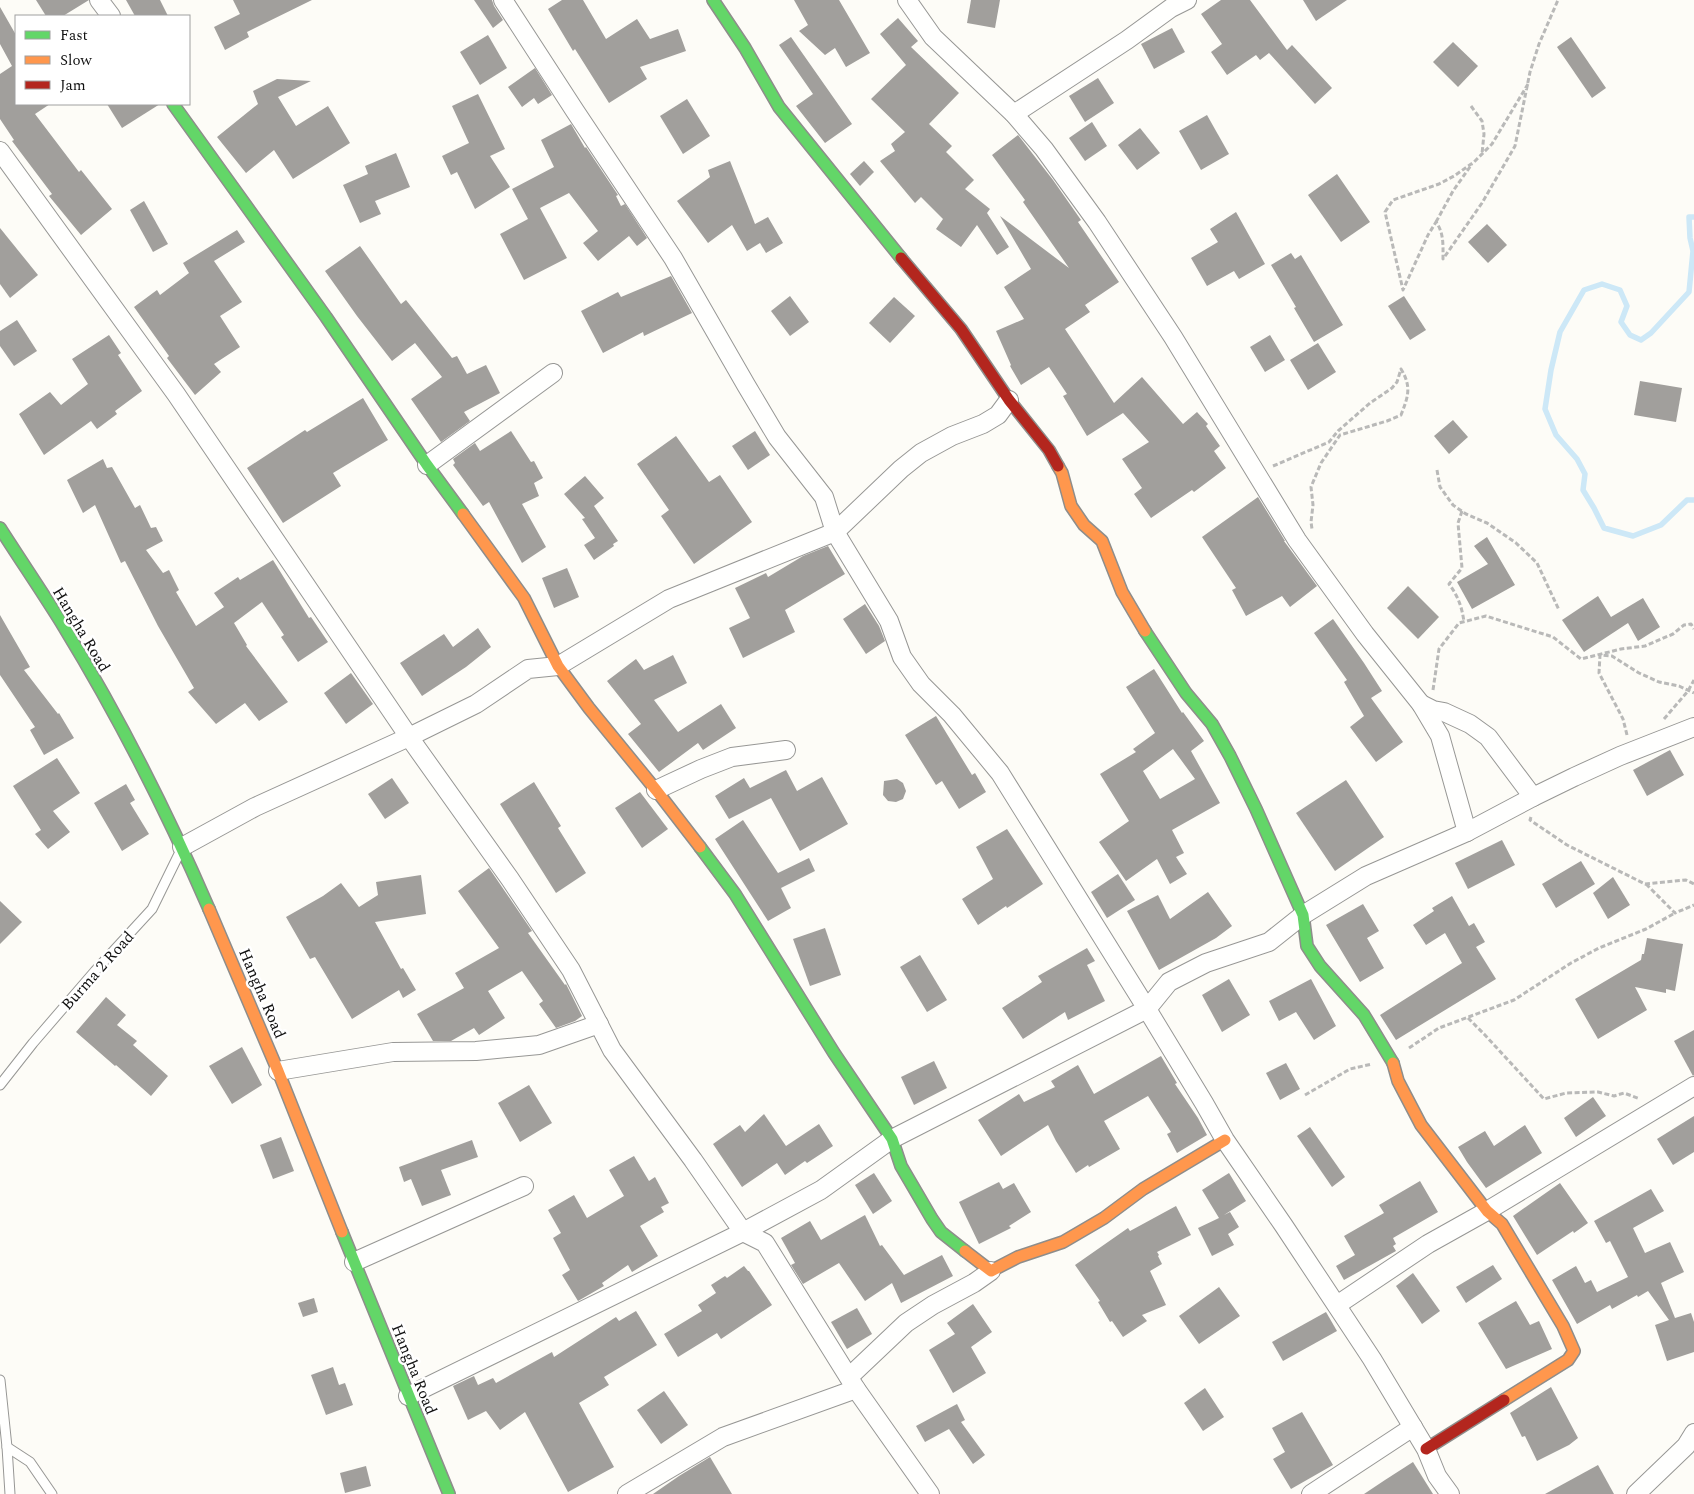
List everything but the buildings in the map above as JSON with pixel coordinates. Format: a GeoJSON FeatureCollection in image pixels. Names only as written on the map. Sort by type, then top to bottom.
{"type":"FeatureCollection","features":[{"type":"Feature","properties":{"kind":"main road"},"geometry":{"type":"LineString","coordinates":[[713,0],[745,48],[779,107],[874,227],[961,329],[1009,400],[1049,450],[1062,473],[1071,506],[1084,525],[1102,541],[1122,592],[1133,612],[1186,693],[1212,724],[1230,756],[1256,808],[1303,914],[1307,946],[1320,966],[1364,1015],[1392,1060],[1398,1081],[1421,1125],[1487,1211],[1502,1224],[1563,1326],[1574,1351],[1568,1360],[1426,1449]]}},
{"type":"Feature","properties":{"kind":"main road"},"geometry":{"type":"LineString","coordinates":[[175,105],[326,317],[427,465],[524,598],[558,666],[735,894],[834,1054],[892,1139],[901,1166],[941,1232],[991,1271],[1018,1257],[1063,1242],[1104,1218],[1143,1189],[1225,1140]]}},
{"type":"Feature","properties":{"kind":"main road","name":"Hangha Road"},"geometry":{"type":"LineString","coordinates":[[0,528],[68,635],[129,742],[182,847],[278,1071],[449,1494]]}},
{"type":"Feature","properties":{"kind":"street"},"geometry":{"type":"LineString","coordinates":[[99,0],[110,15]]}},
{"type":"Feature","properties":{"kind":"street"},"geometry":{"type":"LineString","coordinates":[[503,0],[673,258],[777,437],[824,497],[835,532],[888,621],[902,657],[921,684],[952,715],[1000,773],[1147,1009],[1225,1140],[1372,1359],[1414,1427],[1426,1449],[1437,1476],[1450,1494]]}},
{"type":"Feature","properties":{"kind":"street"},"geometry":{"type":"LineString","coordinates":[[908,0],[933,37],[1014,114],[1044,149],[1096,222],[1173,337],[1297,540],[1365,634],[1424,706],[1440,736],[1467,832]]}},
{"type":"Feature","properties":{"kind":"street"},"geometry":{"type":"LineString","coordinates":[[1014,114],[1127,40],[1171,8],[1187,0]]}},
{"type":"Feature","properties":{"kind":"street"},"geometry":{"type":"LineString","coordinates":[[0,151],[176,394],[409,738],[510,879],[571,970],[612,1050],[743,1232],[765,1243],[852,1383],[930,1494]]}},
{"type":"Feature","properties":{"kind":"street"},"geometry":{"type":"LineString","coordinates":[[427,465],[552,373]]}},
{"type":"Feature","properties":{"kind":"street"},"geometry":{"type":"LineString","coordinates":[[182,847],[255,807],[409,738],[476,704],[528,669],[558,666],[669,599],[835,532],[901,469],[921,453],[952,436],[983,424],[998,415],[1009,400]]}},
{"type":"Feature","properties":{"kind":"street"},"geometry":{"type":"LineString","coordinates":[[1424,706],[1470,724],[1488,737],[1533,797]]}},
{"type":"Feature","properties":{"kind":"street"},"geometry":{"type":"LineString","coordinates":[[408,1396],[743,1232],[821,1190],[892,1139],[1147,1009],[1169,982],[1206,963],[1269,942],[1303,914],[1366,876],[1467,832],[1533,797],[1632,752],[1694,727]]}},
{"type":"Feature","properties":{"kind":"street"},"geometry":{"type":"LineString","coordinates":[[656,790],[732,757],[786,750]]}},
{"type":"Feature","properties":{"kind":"street"},"geometry":{"type":"LineString","coordinates":[[278,1071],[393,1052],[476,1051],[539,1045],[599,1024]]}},
{"type":"Feature","properties":{"kind":"street"},"geometry":{"type":"LineString","coordinates":[[1337,1305],[1428,1244],[1487,1211],[1694,1086]]}},
{"type":"Feature","properties":{"kind":"street"},"geometry":{"type":"LineString","coordinates":[[354,1262],[524,1186]]}},
{"type":"Feature","properties":{"kind":"street"},"geometry":{"type":"LineString","coordinates":[[627,1494],[723,1437],[852,1383],[906,1323],[932,1305],[974,1284],[991,1271]]}},
{"type":"Feature","properties":{"kind":"street"},"geometry":{"type":"LineString","coordinates":[[1311,1494],[1414,1427]]}},
{"type":"Feature","properties":{"kind":"street"},"geometry":{"type":"LineString","coordinates":[[1636,1494],[1686,1446],[1694,1433]]}},
{"type":"Feature","properties":{"kind":"lane","name":"Burma 2 Road"},"geometry":{"type":"LineString","coordinates":[[0,1085],[89,978],[152,909],[182,847]]}},
{"type":"Feature","properties":{"kind":"lane"},"geometry":{"type":"LineString","coordinates":[[0,1380],[10,1494]]}},
{"type":"Feature","properties":{"kind":"lane"},"geometry":{"type":"LineString","coordinates":[[7,1447],[30,1462],[52,1494]]}},
{"type":"Feature","properties":{"kind":"lane"},"geometry":{"type":"LineString","coordinates":[[437,1494],[444,1481]]}},
{"type":"Feature","properties":{"kind":"path"},"geometry":{"type":"LineString","coordinates":[[1436,222],[1443,239],[1443,259],[1482,203],[1515,146],[1530,72],[1539,44],[1558,0]]}},
{"type":"Feature","properties":{"kind":"path"},"geometry":{"type":"LineString","coordinates":[[1474,162],[1439,184],[1393,200],[1385,212],[1403,290],[1428,235],[1453,191],[1474,162],[1492,144],[1528,84]]}},
{"type":"Feature","properties":{"kind":"path"},"geometry":{"type":"LineString","coordinates":[[1471,106],[1482,120],[1484,134],[1482,154]]}},
{"type":"Feature","properties":{"kind":"path"},"geometry":{"type":"LineString","coordinates":[[1256,474],[1329,442],[1338,431],[1370,403],[1392,388],[1397,382],[1401,369],[1406,377],[1408,396],[1401,415],[1340,435],[1321,463],[1310,487],[1313,505],[1311,522],[1315,549],[1309,557]]}},
{"type":"Feature","properties":{"kind":"path"},"geometry":{"type":"LineString","coordinates":[[1437,470],[1440,487],[1453,505],[1487,523],[1516,543],[1537,564],[1560,610]]}},
{"type":"Feature","properties":{"kind":"path"},"geometry":{"type":"LineString","coordinates":[[1462,511],[1458,523],[1462,568],[1449,584],[1457,594],[1464,622]]}},
{"type":"Feature","properties":{"kind":"path"},"geometry":{"type":"LineString","coordinates":[[1424,706],[1432,699],[1439,649],[1459,623],[1486,616],[1553,637],[1581,659],[1620,649],[1644,646],[1673,634],[1684,625],[1690,624],[1694,630]]}},
{"type":"Feature","properties":{"kind":"path"},"geometry":{"type":"LineString","coordinates":[[1600,655],[1612,656],[1659,682],[1679,686],[1694,693]]}},
{"type":"Feature","properties":{"kind":"path"},"geometry":{"type":"LineString","coordinates":[[1600,655],[1599,673],[1623,719],[1632,752]]}},
{"type":"Feature","properties":{"kind":"path"},"geometry":{"type":"LineString","coordinates":[[1660,723],[1694,680]]}},
{"type":"Feature","properties":{"kind":"path"},"geometry":{"type":"LineString","coordinates":[[1533,797],[1530,820],[1567,846],[1645,884],[1675,913]]}},
{"type":"Feature","properties":{"kind":"path"},"geometry":{"type":"LineString","coordinates":[[1645,884],[1686,880],[1694,884]]}},
{"type":"Feature","properties":{"kind":"path"},"geometry":{"type":"LineString","coordinates":[[1305,1095],[1350,1069],[1392,1060],[1439,1028],[1514,1000],[1592,952],[1646,929],[1694,905]]}},
{"type":"Feature","properties":{"kind":"path"},"geometry":{"type":"LineString","coordinates":[[1468,1018],[1544,1098],[1566,1093],[1598,1092],[1614,1096],[1624,1093],[1658,1107]]}},
{"type":"Feature","properties":{"kind":"waterway"},"geometry":{"type":"LineString","coordinates":[[1694,217],[1689,217],[1693,251],[1689,292],[1651,333],[1641,340],[1630,335],[1621,322],[1627,306],[1620,290],[1602,284],[1584,290],[1560,332],[1551,370],[1545,409],[1556,435],[1577,459],[1585,474],[1583,490],[1604,528],[1633,536],[1661,525],[1687,500],[1694,500]]}},
{"type":"Feature","properties":{"kind":"traffic: fast"},"geometry":{"type":"LineString","coordinates":[[713,0],[745,48],[779,107],[901,258]]}},
{"type":"Feature","properties":{"kind":"traffic: fast"},"geometry":{"type":"LineString","coordinates":[[174,105],[326,317],[427,465],[463,514]]}},
{"type":"Feature","properties":{"kind":"traffic: fast"},"geometry":{"type":"LineString","coordinates":[[0,528],[64,627],[104,695],[159,801],[209,909]]}},
{"type":"Feature","properties":{"kind":"traffic: fast"},"geometry":{"type":"LineString","coordinates":[[1145,631],[1186,693],[1212,724],[1230,756],[1256,809],[1303,915],[1307,946],[1320,966],[1364,1015],[1393,1063]]}},
{"type":"Feature","properties":{"kind":"traffic: fast"},"geometry":{"type":"LineString","coordinates":[[700,847],[735,894],[834,1053],[892,1139],[901,1166],[932,1219],[941,1232],[965,1251]]}},
{"type":"Feature","properties":{"kind":"traffic: fast"},"geometry":{"type":"LineString","coordinates":[[342,1232],[449,1494]]}},
{"type":"Feature","properties":{"kind":"traffic: slow"},"geometry":{"type":"LineString","coordinates":[[1058,466],[1062,473],[1071,506],[1084,525],[1102,541],[1122,592],[1145,631]]}},
{"type":"Feature","properties":{"kind":"traffic: slow"},"geometry":{"type":"LineString","coordinates":[[463,514],[524,598],[558,666],[589,708],[700,847]]}},
{"type":"Feature","properties":{"kind":"traffic: slow"},"geometry":{"type":"LineString","coordinates":[[209,909],[278,1071],[342,1232]]}},
{"type":"Feature","properties":{"kind":"traffic: slow"},"geometry":{"type":"LineString","coordinates":[[1393,1063],[1398,1081],[1421,1125],[1487,1211],[1502,1224],[1563,1326],[1574,1351],[1568,1360],[1504,1400]]}},
{"type":"Feature","properties":{"kind":"traffic: slow"},"geometry":{"type":"LineString","coordinates":[[965,1251],[991,1271],[1018,1257],[1063,1242],[1104,1218],[1143,1189],[1225,1140]]}},
{"type":"Feature","properties":{"kind":"traffic: jam"},"geometry":{"type":"LineString","coordinates":[[901,258],[961,329],[1009,400],[1049,450],[1058,466]]}},
{"type":"Feature","properties":{"kind":"traffic: jam"},"geometry":{"type":"LineString","coordinates":[[1426,1449],[1504,1400]]}}]}
